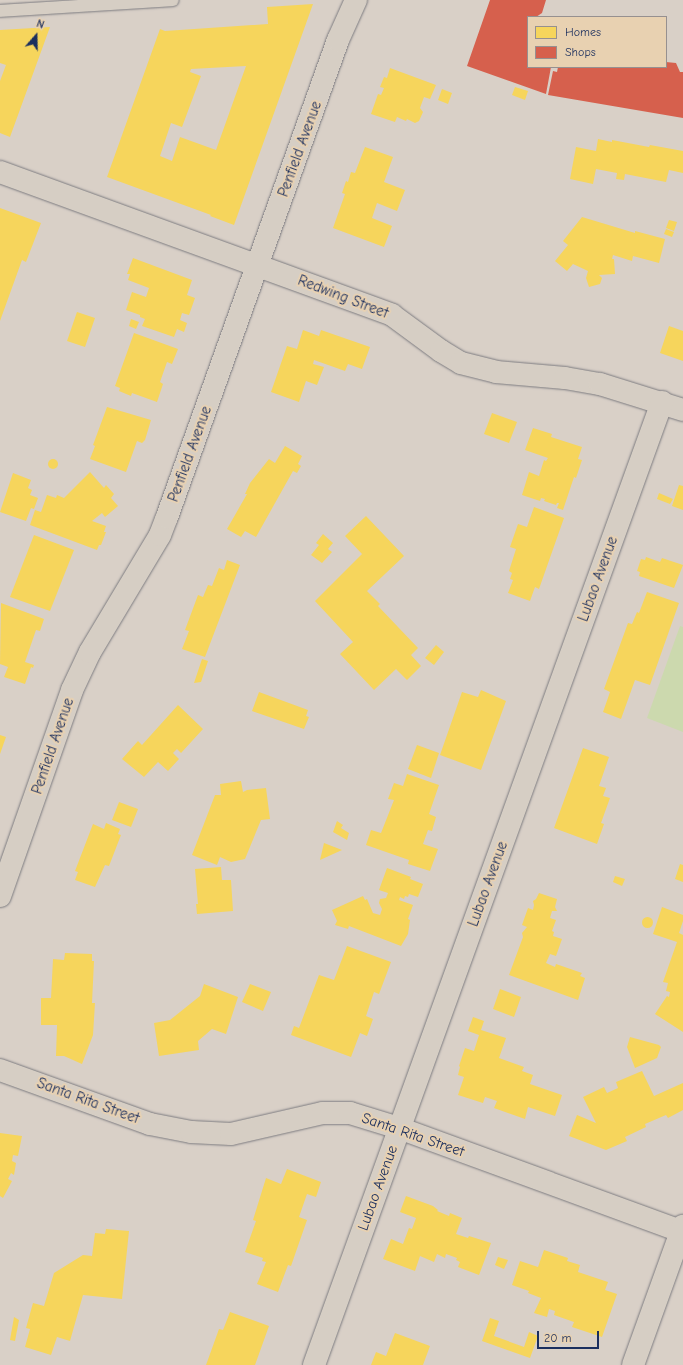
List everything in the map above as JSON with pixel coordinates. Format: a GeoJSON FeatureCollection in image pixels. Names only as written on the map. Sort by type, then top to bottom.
{"type":"FeatureCollection","features":[{"type":"Feature","properties":{"kind":"street","name":"Penfield Avenue"},"geometry":{"type":"LineString","coordinates":[[0,896],[72,690],[90,652],[160,535],[338,40],[356,0]]}},
{"type":"Feature","properties":{"kind":"street","name":"Redwing Street"},"geometry":{"type":"LineString","coordinates":[[0,172],[392,315],[461,363],[496,372],[565,378],[600,384],[662,402],[683,410]]}},
{"type":"Feature","properties":{"kind":"street","name":"Lubao Avenue"},"geometry":{"type":"LineString","coordinates":[[314,1365],[662,402]]}},
{"type":"Feature","properties":{"kind":"street","name":"Santa Rita Street"},"geometry":{"type":"LineString","coordinates":[[0,1070],[150,1124],[191,1132],[231,1134],[323,1113],[350,1113],[400,1128],[682,1229]]}},
{"type":"Feature","properties":{"kind":"street"},"geometry":{"type":"LineString","coordinates":[[633,1365],[682,1229]]}},
{"type":"Feature","properties":{"kind":"lane"},"geometry":{"type":"LineString","coordinates":[[0,10],[173,0]]}},
{"type":"Feature","properties":{"kind":"green space"},"geometry":{"type":"Polygon","coordinates":[[[680,626],[683,627],[683,732],[647,718],[680,626]]]}},
{"type":"Feature","properties":{"kind":"building: Homes"},"geometry":{"type":"Polygon","coordinates":[[[313,4],[234,225],[210,216],[211,215],[107,177],[160,29],[165,31],[268,24],[267,7],[313,4]],[[246,66],[191,69],[190,72],[201,76],[182,127],[171,123],[160,156],[172,161],[180,137],[216,150],[246,66]]]}},
{"type":"Feature","properties":{"kind":"building: Homes"},"geometry":{"type":"Polygon","coordinates":[[[50,27],[10,137],[0,133],[0,81],[6,65],[0,63],[0,30],[50,27]]]}},
{"type":"Feature","properties":{"kind":"building: Homes"},"geometry":{"type":"Polygon","coordinates":[[[390,68],[436,85],[430,99],[424,97],[420,108],[423,112],[419,121],[415,123],[407,119],[406,121],[397,117],[395,122],[371,114],[378,94],[381,95],[384,88],[380,87],[384,77],[387,78],[390,68]]]}},
{"type":"Feature","properties":{"kind":"building: Homes"},"geometry":{"type":"Polygon","coordinates":[[[515,87],[528,91],[525,100],[512,95],[515,87]]]}},
{"type":"Feature","properties":{"kind":"building: Homes"},"geometry":{"type":"Polygon","coordinates":[[[442,89],[452,93],[448,104],[438,100],[442,89]]]}},
{"type":"Feature","properties":{"kind":"building: Homes"},"geometry":{"type":"Polygon","coordinates":[[[598,139],[649,147],[650,145],[683,151],[683,173],[669,170],[666,182],[625,174],[624,180],[616,179],[617,173],[596,169],[593,184],[570,179],[576,147],[596,151],[598,139]]]}},
{"type":"Feature","properties":{"kind":"building: Homes"},"geometry":{"type":"Polygon","coordinates":[[[365,147],[393,157],[384,182],[405,190],[397,211],[377,203],[372,218],[392,226],[384,247],[333,228],[345,194],[342,193],[346,181],[348,182],[351,172],[355,173],[365,147]]]}},
{"type":"Feature","properties":{"kind":"building: Homes"},"geometry":{"type":"Polygon","coordinates":[[[0,208],[41,223],[26,262],[22,260],[0,321],[0,208]]]}},
{"type":"Feature","properties":{"kind":"building: Homes"},"geometry":{"type":"Polygon","coordinates":[[[582,217],[635,233],[635,231],[665,239],[659,263],[633,256],[632,261],[613,255],[612,259],[614,259],[615,274],[599,275],[602,278],[600,284],[589,287],[586,278],[588,271],[573,264],[567,271],[555,261],[568,245],[563,241],[582,217]]]}},
{"type":"Feature","properties":{"kind":"building: Homes"},"geometry":{"type":"Polygon","coordinates":[[[669,220],[677,222],[674,231],[666,228],[669,220]]]}},
{"type":"Feature","properties":{"kind":"building: Homes"},"geometry":{"type":"Polygon","coordinates":[[[666,229],[674,232],[672,237],[664,234],[666,229]]]}},
{"type":"Feature","properties":{"kind":"building: Homes"},"geometry":{"type":"Polygon","coordinates":[[[133,258],[192,280],[187,295],[195,298],[189,315],[182,313],[180,320],[187,323],[184,332],[177,329],[174,337],[142,326],[145,319],[140,317],[140,315],[126,310],[132,292],[146,297],[149,288],[128,280],[130,274],[127,274],[133,258]]]}},
{"type":"Feature","properties":{"kind":"building: Homes"},"geometry":{"type":"Polygon","coordinates":[[[77,312],[95,318],[85,347],[67,341],[77,312]]]}},
{"type":"Feature","properties":{"kind":"building: Homes"},"geometry":{"type":"Polygon","coordinates":[[[131,319],[139,322],[136,329],[129,326],[131,319]]]}},
{"type":"Feature","properties":{"kind":"building: Homes"},"geometry":{"type":"Polygon","coordinates":[[[669,326],[683,331],[683,361],[660,353],[669,326]]]}},
{"type":"Feature","properties":{"kind":"building: Homes"},"geometry":{"type":"Polygon","coordinates":[[[303,330],[319,336],[321,330],[370,347],[362,369],[348,364],[345,371],[314,360],[313,364],[324,367],[317,385],[306,381],[299,402],[271,392],[287,346],[297,349],[303,330]]]}},
{"type":"Feature","properties":{"kind":"building: Homes"},"geometry":{"type":"Polygon","coordinates":[[[134,333],[178,349],[172,364],[167,362],[160,382],[163,384],[157,402],[132,393],[131,396],[119,391],[120,388],[115,386],[134,333]]]}},
{"type":"Feature","properties":{"kind":"building: Homes"},"geometry":{"type":"Polygon","coordinates":[[[107,407],[151,420],[145,440],[142,443],[137,441],[126,472],[90,459],[95,446],[93,445],[107,407]]]}},
{"type":"Feature","properties":{"kind":"building: Homes"},"geometry":{"type":"Polygon","coordinates":[[[492,413],[517,422],[509,443],[484,434],[492,413]]]}},
{"type":"Feature","properties":{"kind":"building: Homes"},"geometry":{"type":"Polygon","coordinates":[[[533,428],[552,434],[551,437],[582,447],[578,459],[582,460],[576,478],[574,477],[563,510],[557,508],[559,503],[556,505],[544,501],[545,499],[541,498],[540,501],[522,495],[529,472],[539,476],[544,460],[546,461],[548,458],[525,450],[533,428]]]}},
{"type":"Feature","properties":{"kind":"building: Homes"},"geometry":{"type":"Polygon","coordinates":[[[285,446],[302,456],[298,464],[301,466],[297,473],[293,471],[256,537],[245,531],[241,537],[227,529],[247,494],[245,494],[250,483],[269,459],[275,463],[285,446]]]}},
{"type":"Feature","properties":{"kind":"building: Homes"},"geometry":{"type":"Polygon","coordinates":[[[51,459],[55,459],[57,460],[57,468],[51,469],[48,466],[48,462],[51,459]]]}},
{"type":"Feature","properties":{"kind":"building: Homes"},"geometry":{"type":"Polygon","coordinates":[[[90,472],[104,488],[106,485],[114,494],[111,498],[118,506],[105,517],[102,513],[92,521],[106,526],[104,532],[106,532],[101,545],[99,545],[97,550],[30,525],[35,510],[41,512],[47,495],[56,498],[57,495],[64,498],[90,472]]]}},
{"type":"Feature","properties":{"kind":"building: Homes"},"geometry":{"type":"Polygon","coordinates":[[[13,473],[31,480],[28,488],[32,490],[30,495],[38,498],[34,509],[31,508],[26,521],[0,512],[13,473]]]}},
{"type":"Feature","properties":{"kind":"building: Homes"},"geometry":{"type":"Polygon","coordinates":[[[679,485],[683,486],[683,510],[672,506],[679,485]]]}},
{"type":"Feature","properties":{"kind":"building: Homes"},"geometry":{"type":"Polygon","coordinates":[[[659,493],[673,499],[670,504],[657,499],[659,493]]]}},
{"type":"Feature","properties":{"kind":"building: Homes"},"geometry":{"type":"Polygon","coordinates":[[[534,507],[564,518],[539,589],[535,587],[530,601],[508,593],[513,580],[510,579],[512,573],[509,571],[516,549],[510,547],[518,524],[527,527],[534,507]]]}},
{"type":"Feature","properties":{"kind":"building: Homes"},"geometry":{"type":"Polygon","coordinates":[[[366,516],[404,556],[367,591],[380,604],[378,606],[418,648],[411,655],[421,666],[407,680],[396,669],[374,690],[340,654],[353,642],[315,601],[362,554],[345,536],[366,516]]]}},
{"type":"Feature","properties":{"kind":"building: Homes"},"geometry":{"type":"Polygon","coordinates":[[[323,534],[333,543],[328,549],[332,552],[322,563],[311,555],[319,545],[316,543],[323,534]]]}},
{"type":"Feature","properties":{"kind":"building: Homes"},"geometry":{"type":"Polygon","coordinates":[[[34,535],[74,550],[50,611],[10,597],[34,535]]]}},
{"type":"Feature","properties":{"kind":"building: Homes"},"geometry":{"type":"Polygon","coordinates":[[[646,557],[660,562],[662,558],[683,565],[674,588],[639,576],[640,572],[637,571],[641,559],[645,560],[646,557]]]}},
{"type":"Feature","properties":{"kind":"building: Homes"},"geometry":{"type":"Polygon","coordinates":[[[227,560],[240,565],[205,657],[182,649],[189,631],[185,630],[198,595],[203,597],[208,585],[212,586],[219,568],[224,570],[227,560]]]}},
{"type":"Feature","properties":{"kind":"building: Homes"},"geometry":{"type":"Polygon","coordinates":[[[647,592],[679,603],[650,685],[635,680],[621,719],[603,712],[610,692],[604,689],[628,623],[632,624],[637,612],[639,613],[647,592]]]}},
{"type":"Feature","properties":{"kind":"building: Homes"},"geometry":{"type":"Polygon","coordinates":[[[1,603],[44,619],[40,631],[36,630],[25,662],[34,665],[33,668],[31,667],[25,684],[4,677],[8,667],[0,664],[1,603]]]}},
{"type":"Feature","properties":{"kind":"building: Homes"},"geometry":{"type":"Polygon","coordinates":[[[436,645],[444,652],[434,665],[425,658],[436,645]]]}},
{"type":"Feature","properties":{"kind":"building: Homes"},"geometry":{"type":"Polygon","coordinates":[[[202,659],[208,661],[201,682],[194,683],[202,659]]]}},
{"type":"Feature","properties":{"kind":"building: Homes"},"geometry":{"type":"Polygon","coordinates":[[[481,690],[506,701],[481,770],[440,755],[462,692],[478,697],[481,690]]]}},
{"type":"Feature","properties":{"kind":"building: Homes"},"geometry":{"type":"Polygon","coordinates":[[[259,692],[308,710],[306,716],[309,717],[304,729],[252,711],[259,692]]]}},
{"type":"Feature","properties":{"kind":"building: Homes"},"geometry":{"type":"Polygon","coordinates":[[[178,705],[203,729],[181,753],[177,749],[173,753],[179,759],[168,771],[158,762],[144,777],[122,759],[138,741],[142,745],[178,705]]]}},
{"type":"Feature","properties":{"kind":"building: Homes"},"geometry":{"type":"Polygon","coordinates":[[[0,735],[6,737],[0,754],[0,735]]]}},
{"type":"Feature","properties":{"kind":"building: Homes"},"geometry":{"type":"Polygon","coordinates":[[[417,745],[439,753],[431,778],[408,769],[417,745]]]}},
{"type":"Feature","properties":{"kind":"building: Homes"},"geometry":{"type":"Polygon","coordinates":[[[583,748],[609,757],[599,786],[606,788],[603,796],[610,798],[601,823],[604,824],[597,844],[554,828],[583,748]]]}},
{"type":"Feature","properties":{"kind":"building: Homes"},"geometry":{"type":"Polygon","coordinates":[[[407,774],[439,785],[429,814],[436,817],[432,831],[428,830],[423,844],[438,849],[430,871],[408,864],[409,860],[366,845],[371,830],[381,833],[394,800],[388,799],[394,783],[403,786],[407,774]]]}},
{"type":"Feature","properties":{"kind":"building: Homes"},"geometry":{"type":"Polygon","coordinates":[[[241,781],[243,792],[247,790],[266,788],[270,819],[261,820],[245,859],[231,862],[220,857],[217,865],[192,855],[215,795],[221,795],[220,784],[241,781]]]}},
{"type":"Feature","properties":{"kind":"building: Homes"},"geometry":{"type":"Polygon","coordinates":[[[119,802],[138,809],[131,827],[112,820],[119,802]]]}},
{"type":"Feature","properties":{"kind":"building: Homes"},"geometry":{"type":"Polygon","coordinates":[[[337,821],[343,825],[341,828],[349,833],[347,840],[333,832],[337,821]]]}},
{"type":"Feature","properties":{"kind":"building: Homes"},"geometry":{"type":"Polygon","coordinates":[[[106,823],[120,829],[118,834],[121,835],[109,866],[105,865],[95,887],[75,880],[78,872],[75,871],[93,824],[104,829],[106,823]]]}},
{"type":"Feature","properties":{"kind":"building: Homes"},"geometry":{"type":"Polygon","coordinates":[[[324,843],[342,850],[320,860],[324,843]]]}},
{"type":"Feature","properties":{"kind":"building: Homes"},"geometry":{"type":"Polygon","coordinates":[[[680,864],[683,865],[683,882],[675,879],[680,864]]]}},
{"type":"Feature","properties":{"kind":"building: Homes"},"geometry":{"type":"Polygon","coordinates":[[[221,867],[222,880],[231,880],[233,911],[197,914],[196,904],[198,904],[195,869],[221,867]]]}},
{"type":"Feature","properties":{"kind":"building: Homes"},"geometry":{"type":"Polygon","coordinates":[[[387,868],[411,877],[410,879],[423,884],[418,897],[409,894],[408,897],[405,896],[404,899],[400,897],[399,900],[413,905],[408,919],[410,920],[408,934],[401,946],[349,926],[348,929],[335,925],[337,921],[332,910],[363,896],[365,900],[367,899],[373,913],[380,915],[382,909],[379,903],[380,899],[386,898],[388,893],[379,890],[387,868]]]}},
{"type":"Feature","properties":{"kind":"building: Homes"},"geometry":{"type":"Polygon","coordinates":[[[615,876],[625,879],[622,886],[613,882],[615,876]]]}},
{"type":"Feature","properties":{"kind":"building: Homes"},"geometry":{"type":"Polygon","coordinates":[[[539,893],[557,899],[555,907],[557,911],[552,911],[550,918],[556,920],[552,931],[554,932],[553,936],[562,939],[556,956],[550,954],[546,963],[555,967],[556,964],[582,973],[580,976],[585,978],[578,1000],[509,975],[523,937],[522,933],[527,927],[522,925],[528,908],[533,910],[533,901],[539,893]]]}},
{"type":"Feature","properties":{"kind":"building: Homes"},"geometry":{"type":"Polygon","coordinates":[[[662,907],[683,915],[683,921],[679,933],[683,935],[683,1032],[655,1014],[667,996],[669,997],[670,992],[666,991],[668,983],[663,982],[677,942],[653,934],[662,907]]]}},
{"type":"Feature","properties":{"kind":"building: Homes"},"geometry":{"type":"Polygon","coordinates":[[[645,917],[649,917],[651,918],[651,926],[645,927],[642,924],[642,920],[645,917]]]}},
{"type":"Feature","properties":{"kind":"building: Homes"},"geometry":{"type":"Polygon","coordinates":[[[347,946],[391,962],[379,994],[374,992],[366,1016],[373,1019],[367,1036],[360,1033],[351,1057],[291,1035],[294,1026],[299,1028],[319,975],[334,980],[347,946]]]}},
{"type":"Feature","properties":{"kind":"building: Homes"},"geometry":{"type":"Polygon","coordinates":[[[65,953],[92,954],[92,961],[94,961],[92,1003],[95,1003],[93,1035],[82,1064],[64,1056],[56,1056],[57,1025],[41,1025],[41,998],[51,998],[53,959],[64,960],[65,953]]]}},
{"type":"Feature","properties":{"kind":"building: Homes"},"geometry":{"type":"Polygon","coordinates":[[[204,984],[238,997],[226,1034],[212,1029],[198,1041],[199,1050],[159,1056],[154,1023],[170,1020],[200,996],[204,984]]]}},
{"type":"Feature","properties":{"kind":"building: Homes"},"geometry":{"type":"Polygon","coordinates":[[[250,984],[271,992],[263,1011],[242,1002],[250,984]]]}},
{"type":"Feature","properties":{"kind":"building: Homes"},"geometry":{"type":"Polygon","coordinates":[[[500,989],[521,997],[514,1017],[493,1009],[500,989]]]}},
{"type":"Feature","properties":{"kind":"building: Homes"},"geometry":{"type":"Polygon","coordinates":[[[473,1017],[484,1021],[481,1030],[506,1038],[499,1058],[524,1067],[522,1071],[533,1075],[530,1084],[562,1095],[555,1116],[528,1107],[525,1119],[494,1108],[497,1101],[485,1097],[483,1103],[458,1095],[464,1077],[458,1075],[459,1066],[465,1048],[474,1051],[479,1035],[468,1031],[473,1017]]]}},
{"type":"Feature","properties":{"kind":"building: Homes"},"geometry":{"type":"Polygon","coordinates":[[[630,1037],[659,1045],[661,1047],[657,1058],[635,1068],[627,1047],[630,1037]]]}},
{"type":"Feature","properties":{"kind":"building: Homes"},"geometry":{"type":"Polygon","coordinates":[[[642,1071],[654,1096],[683,1083],[683,1110],[668,1118],[666,1115],[645,1124],[646,1127],[625,1137],[627,1141],[606,1150],[569,1136],[577,1115],[596,1123],[583,1097],[604,1087],[607,1093],[618,1088],[616,1082],[642,1071]]]}},
{"type":"Feature","properties":{"kind":"building: Homes"},"geometry":{"type":"Polygon","coordinates":[[[0,1133],[22,1136],[18,1156],[13,1155],[12,1161],[16,1163],[14,1175],[11,1173],[8,1179],[12,1181],[3,1198],[0,1196],[0,1133]]]}},
{"type":"Feature","properties":{"kind":"building: Homes"},"geometry":{"type":"Polygon","coordinates":[[[287,1169],[321,1182],[316,1197],[307,1194],[299,1217],[307,1220],[291,1266],[288,1265],[278,1292],[257,1284],[266,1262],[262,1261],[263,1258],[245,1252],[256,1221],[253,1220],[266,1178],[281,1184],[287,1169]]]}},
{"type":"Feature","properties":{"kind":"building: Homes"},"geometry":{"type":"Polygon","coordinates":[[[406,1196],[433,1206],[438,1210],[437,1211],[449,1216],[450,1213],[462,1218],[456,1234],[468,1238],[469,1236],[491,1243],[479,1275],[458,1267],[460,1262],[456,1260],[457,1258],[446,1254],[445,1258],[437,1254],[434,1262],[420,1256],[415,1271],[383,1259],[391,1239],[403,1244],[409,1228],[412,1229],[416,1218],[400,1212],[406,1196]]]}},
{"type":"Feature","properties":{"kind":"building: Homes"},"geometry":{"type":"Polygon","coordinates":[[[106,1229],[129,1231],[122,1299],[83,1295],[70,1341],[57,1337],[51,1355],[25,1347],[30,1329],[26,1328],[33,1303],[44,1306],[54,1273],[83,1255],[92,1256],[95,1233],[105,1234],[106,1229]]]}},
{"type":"Feature","properties":{"kind":"building: Homes"},"geometry":{"type":"Polygon","coordinates":[[[544,1250],[568,1258],[567,1261],[580,1265],[578,1272],[608,1282],[605,1290],[617,1294],[602,1337],[572,1327],[574,1322],[554,1315],[555,1311],[549,1309],[547,1317],[534,1313],[541,1298],[528,1293],[529,1291],[512,1285],[520,1261],[538,1267],[544,1250]]]}},
{"type":"Feature","properties":{"kind":"building: Homes"},"geometry":{"type":"Polygon","coordinates":[[[498,1257],[508,1260],[504,1269],[495,1265],[498,1257]]]}},
{"type":"Feature","properties":{"kind":"building: Homes"},"geometry":{"type":"Polygon","coordinates":[[[230,1312],[269,1326],[255,1365],[206,1365],[219,1329],[223,1330],[230,1312]]]}},
{"type":"Feature","properties":{"kind":"building: Homes"},"geometry":{"type":"Polygon","coordinates":[[[14,1317],[19,1320],[15,1341],[10,1340],[14,1317]]]}},
{"type":"Feature","properties":{"kind":"building: Homes"},"geometry":{"type":"Polygon","coordinates":[[[490,1318],[499,1321],[494,1336],[524,1347],[529,1332],[538,1336],[530,1358],[482,1341],[490,1318]]]}},
{"type":"Feature","properties":{"kind":"building: Homes"},"geometry":{"type":"Polygon","coordinates":[[[395,1333],[430,1346],[423,1365],[371,1365],[376,1352],[386,1356],[395,1333]]]}},
{"type":"Feature","properties":{"kind":"building: Shops"},"geometry":{"type":"Polygon","coordinates":[[[490,0],[546,0],[542,13],[538,16],[527,16],[527,68],[551,68],[546,94],[467,66],[490,0]]]}},
{"type":"Feature","properties":{"kind":"building: Shops"},"geometry":{"type":"Polygon","coordinates":[[[667,62],[676,63],[680,72],[683,72],[683,118],[548,95],[553,71],[557,72],[558,68],[667,68],[667,62]]]}}]}
